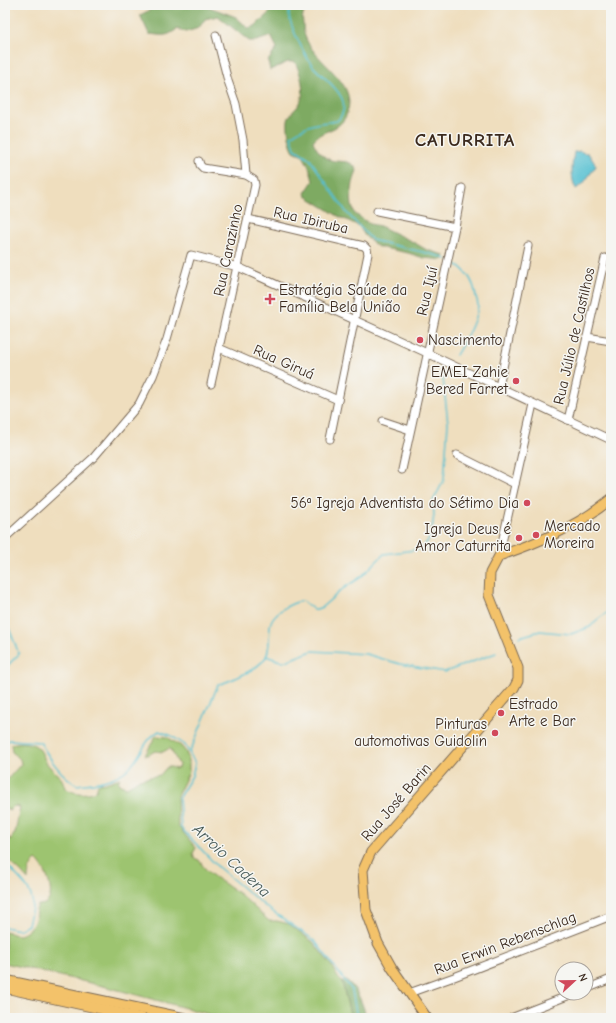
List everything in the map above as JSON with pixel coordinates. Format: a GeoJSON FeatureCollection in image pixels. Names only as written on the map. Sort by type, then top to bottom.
{"type":"FeatureCollection","features":[{"type":"Feature","properties":{"kind":"main road"},"geometry":{"type":"LineString","coordinates":[[499,556],[539,542],[562,531],[611,499]]}},
{"type":"Feature","properties":{"kind":"main road","name":"Rua José Barin"},"geometry":{"type":"LineString","coordinates":[[427,1018],[392,968],[378,943],[366,910],[363,870],[371,852],[514,688],[518,680],[518,668],[489,596],[490,573],[499,556]]}},
{"type":"Feature","properties":{"kind":"main road"},"geometry":{"type":"LineString","coordinates":[[5,980],[185,1018]]}},
{"type":"Feature","properties":{"kind":"main road"},"geometry":{"type":"LineString","coordinates":[[5,988],[142,1018]]}},
{"type":"Feature","properties":{"kind":"street"},"geometry":{"type":"LineString","coordinates":[[199,161],[203,168],[246,175],[243,140],[236,104],[228,81],[216,34]]}},
{"type":"Feature","properties":{"kind":"street","name":"Rua Carazinho"},"geometry":{"type":"LineString","coordinates":[[211,384],[255,185],[254,180],[246,175]]}},
{"type":"Feature","properties":{"kind":"street","name":"Rua Ijuí"},"geometry":{"type":"LineString","coordinates":[[402,470],[455,227],[462,188]]}},
{"type":"Feature","properties":{"kind":"street"},"geometry":{"type":"LineString","coordinates":[[377,211],[455,227]]}},
{"type":"Feature","properties":{"kind":"street","name":"Rua Ibiruba"},"geometry":{"type":"LineString","coordinates":[[248,219],[364,246],[367,249],[368,254],[355,320]]}},
{"type":"Feature","properties":{"kind":"street"},"geometry":{"type":"LineString","coordinates":[[499,387],[528,246]]}},
{"type":"Feature","properties":{"kind":"street"},"geometry":{"type":"LineString","coordinates":[[5,538],[94,457],[139,404],[153,376],[167,340],[191,256],[238,267],[427,353],[611,440]]}},
{"type":"Feature","properties":{"kind":"street","name":"Rua Júlio de Castilhos"},"geometry":{"type":"LineString","coordinates":[[568,420],[605,258]]}},
{"type":"Feature","properties":{"kind":"street"},"geometry":{"type":"LineString","coordinates":[[330,439],[355,320]]}},
{"type":"Feature","properties":{"kind":"street"},"geometry":{"type":"LineString","coordinates":[[587,337],[611,341]]}},
{"type":"Feature","properties":{"kind":"street","name":"Rua Giruá"},"geometry":{"type":"LineString","coordinates":[[219,348],[338,400]]}},
{"type":"Feature","properties":{"kind":"street"},"geometry":{"type":"LineString","coordinates":[[499,556],[533,404]]}},
{"type":"Feature","properties":{"kind":"street"},"geometry":{"type":"LineString","coordinates":[[383,421],[410,430]]}},
{"type":"Feature","properties":{"kind":"street"},"geometry":{"type":"LineString","coordinates":[[457,456],[515,484]]}},
{"type":"Feature","properties":{"kind":"street","name":"Rua Erwin Rebenschlag"},"geometry":{"type":"LineString","coordinates":[[409,993],[611,916]]}},
{"type":"Feature","properties":{"kind":"street"},"geometry":{"type":"LineString","coordinates":[[594,986],[611,979]]}},
{"type":"Feature","properties":{"kind":"street"},"geometry":{"type":"LineString","coordinates":[[511,1018],[555,1001]]}},
{"type":"Feature","properties":{"kind":"green space"},"geometry":{"type":"Polygon","coordinates":[[[153,5],[204,5],[236,17],[248,28],[255,26],[271,11],[272,5],[310,5],[303,16],[305,37],[312,48],[340,80],[346,90],[349,102],[346,116],[343,121],[335,128],[316,137],[313,141],[314,144],[321,154],[328,159],[350,163],[357,170],[351,197],[355,214],[370,224],[380,226],[427,250],[444,255],[443,260],[424,258],[378,247],[365,236],[359,226],[338,216],[306,196],[305,193],[313,181],[304,158],[293,149],[288,128],[289,116],[301,101],[303,90],[301,78],[295,62],[288,62],[270,70],[268,61],[277,48],[271,36],[257,41],[249,41],[218,16],[205,19],[199,28],[186,32],[177,29],[166,35],[149,34],[140,15],[150,10],[153,5]]]}},
{"type":"Feature","properties":{"kind":"green space"},"geometry":{"type":"Polygon","coordinates":[[[156,736],[167,737],[181,746],[186,752],[189,760],[189,772],[177,796],[178,826],[196,848],[193,853],[194,858],[199,860],[213,876],[242,896],[269,921],[289,924],[313,942],[342,982],[351,1018],[223,1018],[107,987],[5,963],[5,931],[15,935],[21,935],[28,930],[35,920],[38,905],[45,904],[49,900],[50,893],[48,878],[36,860],[32,864],[28,874],[28,880],[5,857],[5,830],[10,840],[15,833],[20,807],[14,806],[10,810],[5,808],[5,782],[21,764],[20,759],[12,752],[11,744],[26,743],[37,747],[47,764],[61,778],[65,788],[72,792],[84,793],[96,791],[98,784],[120,778],[118,782],[120,785],[127,787],[140,779],[160,775],[167,767],[175,769],[178,768],[179,765],[170,748],[163,752],[155,751],[145,755],[156,736]]]}},
{"type":"Feature","properties":{"kind":"green space"},"geometry":{"type":"Polygon","coordinates":[[[345,979],[356,992],[367,1018],[351,1018],[342,982],[345,979]]]}},
{"type":"Feature","properties":{"kind":"water"},"geometry":{"type":"Polygon","coordinates":[[[580,151],[588,153],[596,166],[583,184],[576,189],[572,176],[573,161],[574,152],[580,151]]]}},
{"type":"Feature","properties":{"kind":"waterway"},"geometry":{"type":"LineString","coordinates":[[291,5],[289,13],[290,19],[294,32],[302,48],[312,65],[337,90],[344,105],[342,113],[337,121],[312,125],[291,136],[295,149],[309,158],[347,213],[372,240],[446,259]]}},
{"type":"Feature","properties":{"kind":"waterway"},"geometry":{"type":"LineString","coordinates":[[450,261],[460,267],[471,280],[478,305],[477,313],[472,326],[456,355]]}},
{"type":"Feature","properties":{"kind":"waterway"},"geometry":{"type":"LineString","coordinates":[[190,752],[218,685],[251,670],[266,657],[271,621],[278,613],[288,606],[303,601],[314,610],[322,607],[344,588],[361,577],[384,554],[422,549],[431,536],[434,515],[433,501],[444,480],[448,423],[443,378]]}},
{"type":"Feature","properties":{"kind":"waterway"},"geometry":{"type":"LineString","coordinates":[[519,637],[540,631],[571,634],[590,627],[611,610]]}},
{"type":"Feature","properties":{"kind":"waterway"},"geometry":{"type":"LineString","coordinates":[[5,618],[19,654],[5,668]]}},
{"type":"Feature","properties":{"kind":"waterway"},"geometry":{"type":"LineString","coordinates":[[266,656],[283,662],[312,651],[366,654],[400,664],[445,672],[496,653]]}},
{"type":"Feature","properties":{"kind":"waterway","name":"Arroio Cadena"},"geometry":{"type":"LineString","coordinates":[[5,742],[10,740],[40,742],[60,771],[77,785],[105,780],[124,772],[134,763],[146,743],[159,731],[172,736],[185,745],[195,763],[192,776],[179,797],[181,828],[218,867],[266,907],[314,940],[352,990],[357,1018]]}},
{"type":"Feature","properties":{"kind":"waterway","name":"Arroio Cadena"},"geometry":{"type":"LineString","coordinates":[[5,863],[25,884],[32,899],[32,909],[28,925],[19,930],[5,927]]}},
{"type":"Feature","properties":{"kind":"place","name":"Estratégia Saúde da Família Bela União"},"geometry":{"type":"Point","coordinates":[270,299]}},
{"type":"Feature","properties":{"kind":"place","name":"Nascimento"},"geometry":{"type":"Point","coordinates":[420,340]}},
{"type":"Feature","properties":{"kind":"place","name":"EMEI Zahie Bered Farret"},"geometry":{"type":"Point","coordinates":[516,381]}},
{"type":"Feature","properties":{"kind":"place","name":"56ª Igreja Adventista do Sétimo Dia"},"geometry":{"type":"Point","coordinates":[527,503]}},
{"type":"Feature","properties":{"kind":"place","name":"Mercado Moreira"},"geometry":{"type":"Point","coordinates":[536,535]}},
{"type":"Feature","properties":{"kind":"place","name":"Igreja Deus é Amor Caturrita"},"geometry":{"type":"Point","coordinates":[519,538]}},
{"type":"Feature","properties":{"kind":"place","name":"Estrado Arte e Bar"},"geometry":{"type":"Point","coordinates":[501,713]}},
{"type":"Feature","properties":{"kind":"place","name":"Pinturas automotivas Guidolin"},"geometry":{"type":"Point","coordinates":[495,733]}},
{"type":"Feature","properties":{"kind":"district","name":"CATURRITA"},"geometry":{"type":"Point","coordinates":[465,139]}}]}
